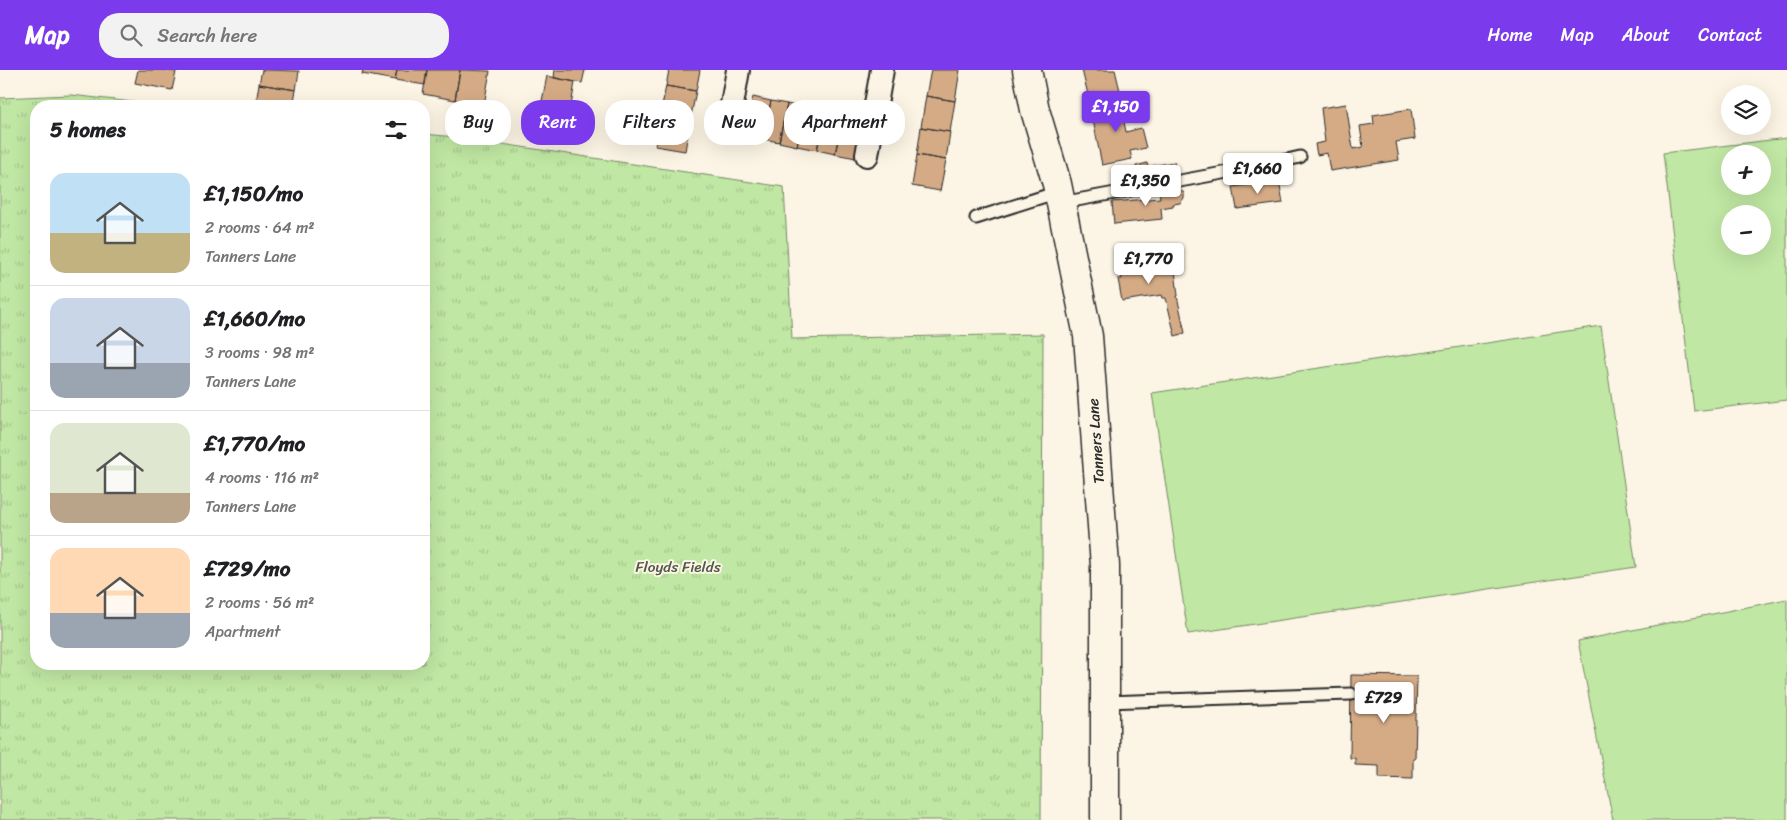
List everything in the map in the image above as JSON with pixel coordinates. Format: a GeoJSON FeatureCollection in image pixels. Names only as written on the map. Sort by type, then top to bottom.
{"type":"FeatureCollection","features":[{"type":"Feature","properties":{"kind":"main road","name":"Tanners Lane"},"geometry":{"type":"LineString","coordinates":[[1027,70],[1034,110],[1060,197],[1088,336],[1105,566],[1105,820]]}},
{"type":"Feature","properties":{"kind":"street"},"geometry":{"type":"LineString","coordinates":[[732,100],[738,70]]}},
{"type":"Feature","properties":{"kind":"street"},"geometry":{"type":"LineString","coordinates":[[866,154],[882,70]]}},
{"type":"Feature","properties":{"kind":"lane"},"geometry":{"type":"LineString","coordinates":[[976,218],[1060,197],[1261,166],[1300,157]]}},
{"type":"Feature","properties":{"kind":"lane"},"geometry":{"type":"LineString","coordinates":[[1105,702],[1351,694]]}},
{"type":"Feature","properties":{"kind":"green space","name":"Floyds Fields"},"geometry":{"type":"Polygon","coordinates":[[[71,95],[115,100],[30,100],[30,670],[430,670],[430,135],[445,136],[445,145],[508,145],[784,187],[792,339],[1043,334],[1041,820],[0,820],[0,98],[71,95]]]}},
{"type":"Feature","properties":{"kind":"green space"},"geometry":{"type":"Polygon","coordinates":[[[1787,138],[1787,400],[1694,411],[1663,153],[1721,146],[1721,195],[1771,195],[1771,145],[1729,145],[1787,138]]]}},
{"type":"Feature","properties":{"kind":"green space"},"geometry":{"type":"Polygon","coordinates":[[[1601,326],[1636,567],[1188,634],[1152,393],[1601,326]]]}},
{"type":"Feature","properties":{"kind":"green space"},"geometry":{"type":"Polygon","coordinates":[[[1787,599],[1787,820],[1613,820],[1578,641],[1787,599]]]}},
{"type":"Feature","properties":{"kind":"building"},"geometry":{"type":"Polygon","coordinates":[[[138,70],[176,72],[172,90],[135,83],[138,70]]]}},
{"type":"Feature","properties":{"kind":"building"},"geometry":{"type":"Polygon","coordinates":[[[262,70],[299,71],[296,90],[259,84],[262,70]]]}},
{"type":"Feature","properties":{"kind":"building"},"geometry":{"type":"Polygon","coordinates":[[[363,70],[397,70],[395,80],[362,74],[363,70]]]}},
{"type":"Feature","properties":{"kind":"building"},"geometry":{"type":"Polygon","coordinates":[[[397,70],[427,70],[425,85],[395,80],[397,70]]]}},
{"type":"Feature","properties":{"kind":"building"},"geometry":{"type":"Polygon","coordinates":[[[427,70],[460,70],[455,100],[423,94],[427,70]]]}},
{"type":"Feature","properties":{"kind":"building"},"geometry":{"type":"Polygon","coordinates":[[[460,70],[490,71],[485,100],[455,100],[460,70]]]}},
{"type":"Feature","properties":{"kind":"building"},"geometry":{"type":"Polygon","coordinates":[[[555,70],[585,70],[582,83],[554,78],[555,70]]]}},
{"type":"Feature","properties":{"kind":"building"},"geometry":{"type":"Polygon","coordinates":[[[669,70],[700,70],[696,91],[666,86],[669,70]]]}},
{"type":"Feature","properties":{"kind":"building"},"geometry":{"type":"Polygon","coordinates":[[[931,70],[960,70],[955,101],[926,96],[931,70]]]}},
{"type":"Feature","properties":{"kind":"building"},"geometry":{"type":"Polygon","coordinates":[[[1082,70],[1115,70],[1122,99],[1091,107],[1082,70]]]}},
{"type":"Feature","properties":{"kind":"building"},"geometry":{"type":"Polygon","coordinates":[[[547,76],[575,82],[572,100],[542,100],[547,76]]]}},
{"type":"Feature","properties":{"kind":"building"},"geometry":{"type":"Polygon","coordinates":[[[259,84],[296,90],[294,100],[256,100],[259,84]]]}},
{"type":"Feature","properties":{"kind":"building"},"geometry":{"type":"Polygon","coordinates":[[[666,86],[696,91],[694,101],[663,100],[666,86]]]}},
{"type":"Feature","properties":{"kind":"building"},"geometry":{"type":"Polygon","coordinates":[[[926,96],[955,101],[950,132],[921,127],[926,96]]]}},
{"type":"Feature","properties":{"kind":"building"},"geometry":{"type":"Polygon","coordinates":[[[753,97],[766,100],[752,100],[753,97]]]}},
{"type":"Feature","properties":{"kind":"building"},"geometry":{"type":"Polygon","coordinates":[[[1131,101],[1134,115],[1123,117],[1126,132],[1141,128],[1146,148],[1130,151],[1132,159],[1102,165],[1091,110],[1131,101]]]}},
{"type":"Feature","properties":{"kind":"building"},"geometry":{"type":"Polygon","coordinates":[[[774,102],[784,103],[784,118],[779,142],[774,141],[774,102]]]}},
{"type":"Feature","properties":{"kind":"building"},"geometry":{"type":"Polygon","coordinates":[[[1346,104],[1353,149],[1363,147],[1360,126],[1374,124],[1373,115],[1411,109],[1415,139],[1396,142],[1399,160],[1330,171],[1327,153],[1317,155],[1315,144],[1325,142],[1321,108],[1346,104]]]}},
{"type":"Feature","properties":{"kind":"building"},"geometry":{"type":"Polygon","coordinates":[[[784,118],[784,143],[779,142],[784,118]]]}},
{"type":"Feature","properties":{"kind":"building"},"geometry":{"type":"Polygon","coordinates":[[[921,127],[950,132],[946,160],[917,155],[921,127]]]}},
{"type":"Feature","properties":{"kind":"building"},"geometry":{"type":"Polygon","coordinates":[[[655,145],[686,145],[685,151],[655,145]]]}},
{"type":"Feature","properties":{"kind":"building"},"geometry":{"type":"Polygon","coordinates":[[[797,145],[818,145],[817,150],[797,145]]]}},
{"type":"Feature","properties":{"kind":"building"},"geometry":{"type":"Polygon","coordinates":[[[818,145],[837,145],[835,154],[817,150],[818,145]]]}},
{"type":"Feature","properties":{"kind":"building"},"geometry":{"type":"Polygon","coordinates":[[[837,145],[858,145],[856,158],[835,154],[837,145]]]}},
{"type":"Feature","properties":{"kind":"building"},"geometry":{"type":"Polygon","coordinates":[[[917,155],[946,160],[940,191],[912,186],[917,155]]]}},
{"type":"Feature","properties":{"kind":"building"},"geometry":{"type":"Polygon","coordinates":[[[1174,162],[1177,177],[1156,181],[1153,166],[1174,162]]]}},
{"type":"Feature","properties":{"kind":"building"},"geometry":{"type":"Polygon","coordinates":[[[1147,163],[1150,177],[1139,179],[1136,166],[1147,163]]]}},
{"type":"Feature","properties":{"kind":"building"},"geometry":{"type":"Polygon","coordinates":[[[1279,180],[1283,203],[1237,209],[1233,187],[1279,180]]]}},
{"type":"Feature","properties":{"kind":"building"},"geometry":{"type":"Polygon","coordinates":[[[1179,189],[1184,193],[1184,198],[1180,203],[1161,208],[1162,219],[1114,224],[1112,202],[1160,198],[1159,190],[1179,189]]]}},
{"type":"Feature","properties":{"kind":"building"},"geometry":{"type":"Polygon","coordinates":[[[1137,245],[1142,275],[1175,270],[1177,296],[1185,333],[1175,336],[1166,298],[1163,298],[1162,295],[1122,301],[1118,279],[1122,279],[1117,248],[1137,245]]]}},
{"type":"Feature","properties":{"kind":"building"},"geometry":{"type":"Polygon","coordinates":[[[1351,675],[1417,676],[1413,779],[1379,778],[1379,766],[1355,765],[1355,758],[1350,758],[1351,675]]]}}]}
